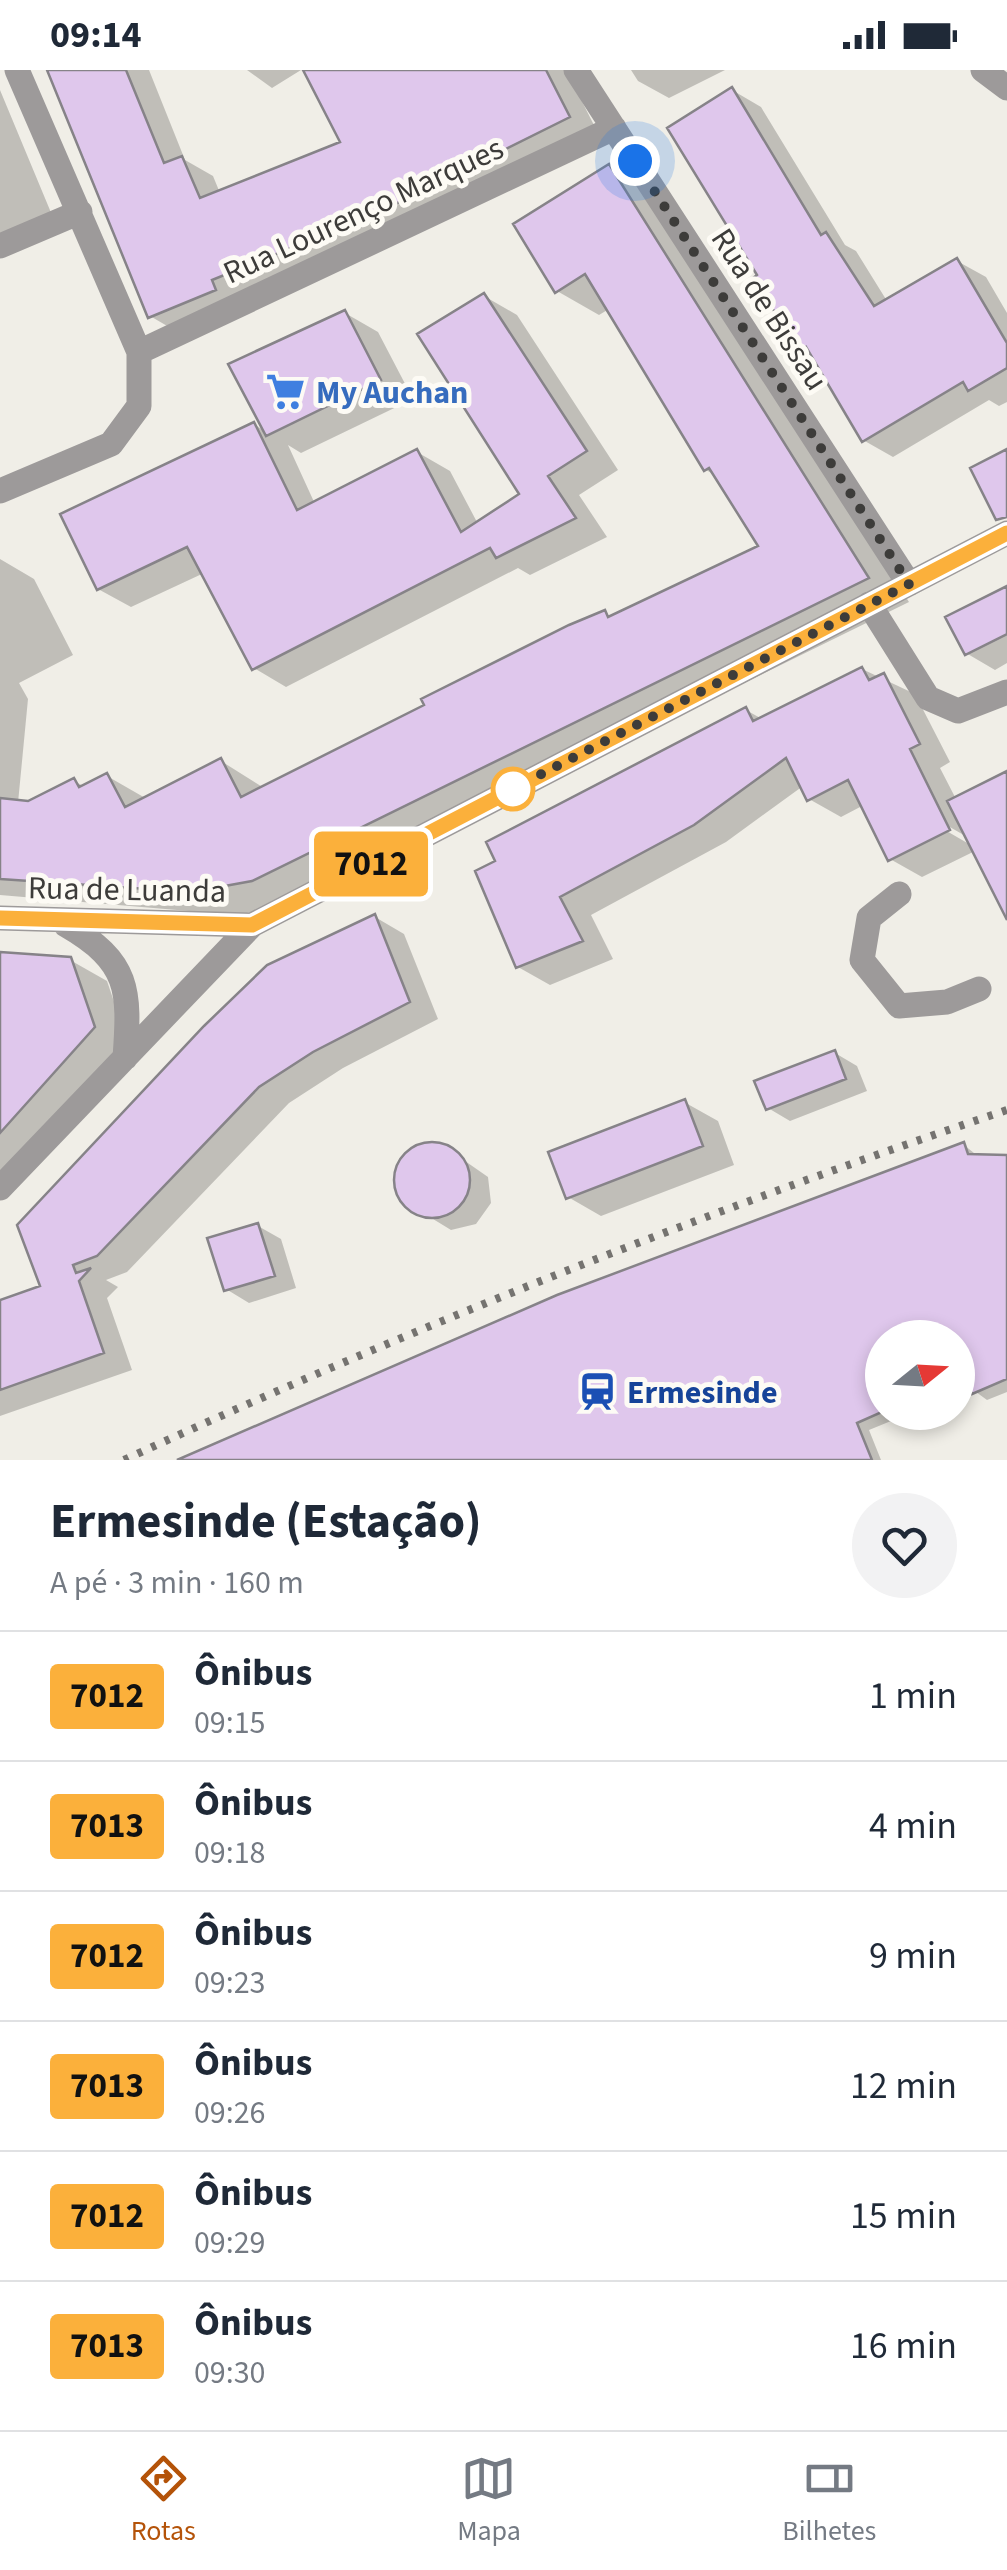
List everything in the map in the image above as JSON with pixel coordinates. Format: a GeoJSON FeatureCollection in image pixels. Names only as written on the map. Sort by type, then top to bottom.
{"type":"FeatureCollection","features":[{"type":"Feature","properties":{"kind":"street"},"geometry":{"type":"LineString","coordinates":[[0,492],[111,444],[139,406],[140,352],[18,70]]}},
{"type":"Feature","properties":{"kind":"street","name":"Rua de Bissau"},"geometry":{"type":"LineString","coordinates":[[576,70],[909,584]]}},
{"type":"Feature","properties":{"kind":"street"},"geometry":{"type":"LineString","coordinates":[[983,70],[1007,88]]}},
{"type":"Feature","properties":{"kind":"street","name":"Rua Lourenço Marques"},"geometry":{"type":"LineString","coordinates":[[140,352],[614,128]]}},
{"type":"Feature","properties":{"kind":"street"},"geometry":{"type":"LineString","coordinates":[[0,246],[80,212]]}},
{"type":"Feature","properties":{"kind":"street"},"geometry":{"type":"LineString","coordinates":[[0,1188],[252,925],[1007,534]]}},
{"type":"Feature","properties":{"kind":"street"},"geometry":{"type":"LineString","coordinates":[[869,604],[928,698],[958,711],[1007,692]]}},
{"type":"Feature","properties":{"kind":"street"},"geometry":{"type":"LineString","coordinates":[[899,894],[869,918],[862,960],[899,1006],[947,1002],[979,989]]}},
{"type":"Feature","properties":{"kind":"street","name":"Rua de Luanda"},"geometry":{"type":"LineString","coordinates":[[0,918],[62,923],[252,925]]}},
{"type":"Feature","properties":{"kind":"street"},"geometry":{"type":"LineString","coordinates":[[62,923],[94,941],[116,965],[129,996],[125,1058]]}},
{"type":"Feature","properties":{"kind":"building"},"geometry":{"type":"Polygon","coordinates":[[[47,70],[126,70],[164,163],[182,156],[200,198],[340,142],[303,70],[546,70],[570,117],[377,213],[212,280],[216,290],[148,318],[47,70]]]}},
{"type":"Feature","properties":{"kind":"building"},"geometry":{"type":"Polygon","coordinates":[[[732,87],[821,235],[826,232],[874,306],[957,258],[1007,343],[1007,368],[968,391],[963,382],[862,442],[806,347],[800,352],[753,278],[757,275],[667,128],[732,87]]]}},
{"type":"Feature","properties":{"kind":"building"},"geometry":{"type":"Polygon","coordinates":[[[609,164],[869,578],[252,881],[192,892],[0,879],[0,798],[28,801],[74,778],[79,787],[107,773],[125,807],[221,758],[241,797],[424,705],[421,699],[569,625],[605,610],[608,617],[758,546],[709,468],[704,471],[585,274],[555,293],[513,224],[609,164]]]}},
{"type":"Feature","properties":{"kind":"building"},"geometry":{"type":"Polygon","coordinates":[[[484,293],[587,451],[548,476],[576,518],[496,558],[490,548],[252,670],[187,547],[97,590],[60,514],[254,422],[297,510],[417,449],[461,532],[519,494],[417,334],[484,293]]]}},
{"type":"Feature","properties":{"kind":"building"},"geometry":{"type":"Polygon","coordinates":[[[345,310],[381,380],[266,436],[228,364],[345,310]]]}},
{"type":"Feature","properties":{"kind":"building"},"geometry":{"type":"Polygon","coordinates":[[[1007,449],[1007,517],[996,520],[970,468],[1007,449]]]}},
{"type":"Feature","properties":{"kind":"building"},"geometry":{"type":"Polygon","coordinates":[[[1007,586],[1007,634],[965,655],[945,617],[1007,586]]]}},
{"type":"Feature","properties":{"kind":"building"},"geometry":{"type":"Polygon","coordinates":[[[862,667],[869,680],[884,673],[920,744],[910,749],[950,830],[888,861],[848,780],[807,801],[786,758],[694,825],[560,897],[583,941],[516,968],[475,871],[495,861],[486,842],[746,707],[753,721],[862,667]]]}},
{"type":"Feature","properties":{"kind":"building"},"geometry":{"type":"Polygon","coordinates":[[[1007,771],[1007,920],[947,801],[1007,771]]]}},
{"type":"Feature","properties":{"kind":"building"},"geometry":{"type":"Polygon","coordinates":[[[375,914],[410,1002],[313,1052],[259,1087],[97,1256],[73,1265],[76,1273],[91,1268],[79,1281],[104,1353],[0,1390],[0,1300],[40,1286],[17,1225],[204,1026],[267,965],[375,914]]]}},
{"type":"Feature","properties":{"kind":"building"},"geometry":{"type":"Polygon","coordinates":[[[0,952],[71,957],[95,1027],[0,1133],[0,952]]]}},
{"type":"Feature","properties":{"kind":"building"},"geometry":{"type":"Polygon","coordinates":[[[835,1050],[846,1079],[766,1110],[754,1081],[835,1050]]]}},
{"type":"Feature","properties":{"kind":"building"},"geometry":{"type":"Polygon","coordinates":[[[685,1099],[703,1146],[566,1199],[548,1152],[685,1099]]]}},
{"type":"Feature","properties":{"kind":"building"},"geometry":{"type":"Polygon","coordinates":[[[432,1142],[459,1153],[470,1180],[459,1207],[432,1218],[405,1207],[394,1180],[405,1153],[432,1142]]]}},
{"type":"Feature","properties":{"kind":"building"},"geometry":{"type":"Polygon","coordinates":[[[964,1142],[968,1154],[1007,1155],[1007,1379],[975,1393],[975,1320],[865,1320],[865,1419],[857,1423],[872,1460],[177,1460],[557,1295],[964,1142]]]}},
{"type":"Feature","properties":{"kind":"building"},"geometry":{"type":"Polygon","coordinates":[[[258,1223],[275,1276],[224,1291],[207,1238],[258,1223]]]}},
{"type":"Feature","properties":{"kind":"railway"},"geometry":{"type":"LineString","coordinates":[[124,1460],[341,1363],[561,1273],[1007,1110]]}},
{"type":"Feature","properties":{"kind":"bus line","name":"7012"},"geometry":{"type":"LineString","coordinates":[[0,918],[62,923],[252,925],[1007,533]]}},
{"type":"Feature","properties":{"kind":"place","name":"My Auchan"},"geometry":{"type":"Point","coordinates":[286,392]}},
{"type":"Feature","properties":{"kind":"place","name":"Ermesinde"},"geometry":{"type":"Point","coordinates":[597,1392]}},
{"type":"Feature","properties":{"kind":"route"},"geometry":{"type":"LineString","coordinates":[[513,789],[503,794],[909,584],[635,161]]}}]}
